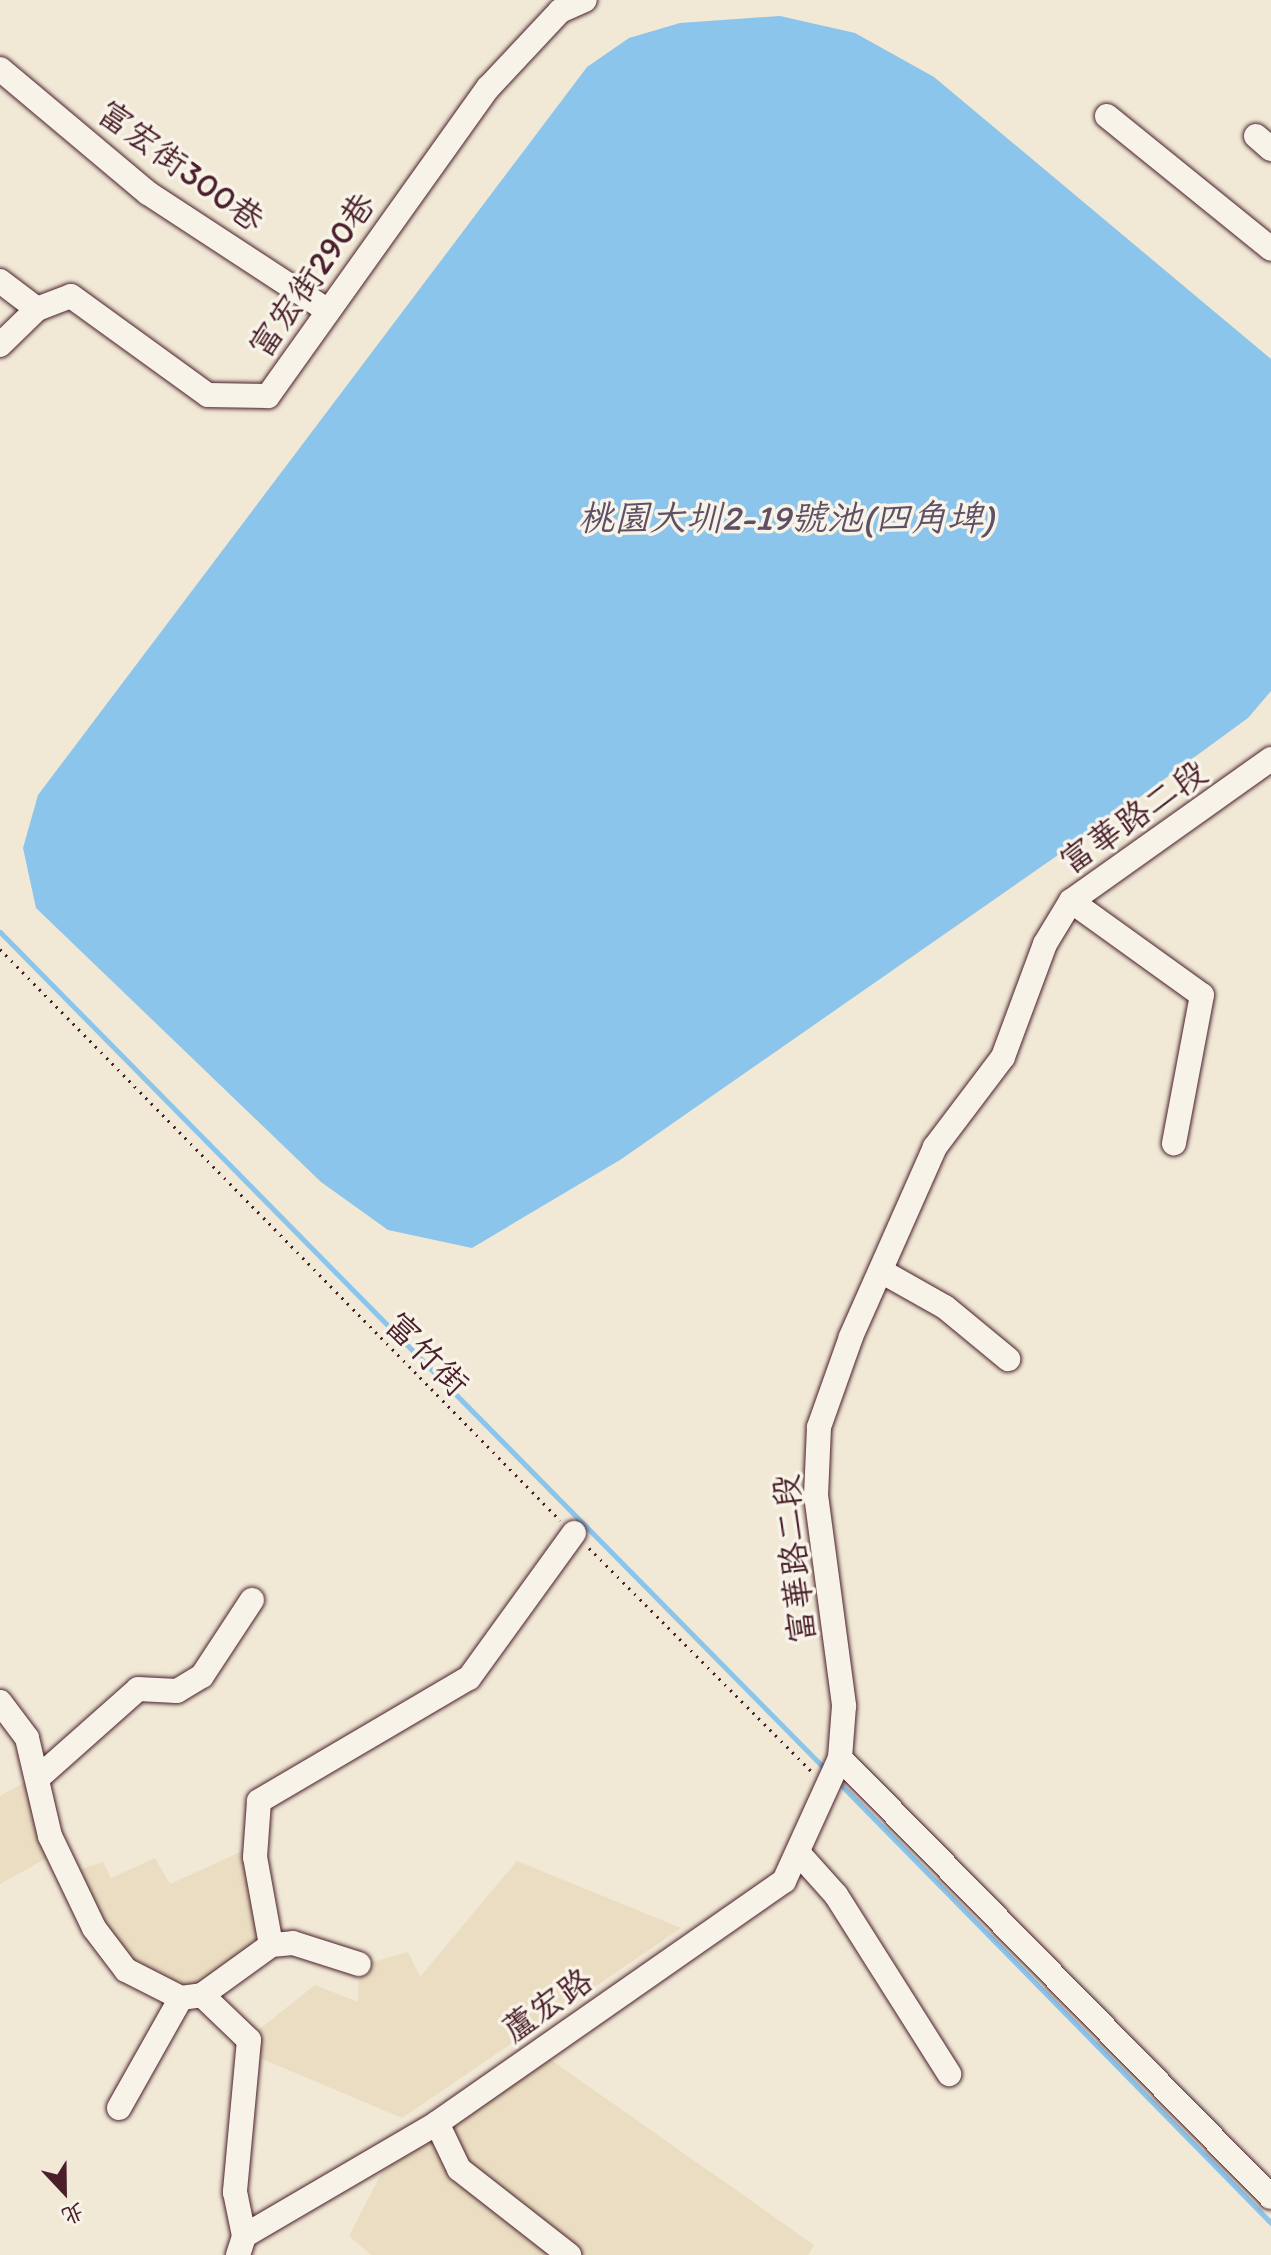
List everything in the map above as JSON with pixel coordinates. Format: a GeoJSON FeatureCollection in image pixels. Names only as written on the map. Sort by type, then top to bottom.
{"type":"FeatureCollection","features":[{"type":"Feature","properties":{"kind":"street","name":"富宏街290巷"},"geometry":{"type":"LineString","coordinates":[[37,309],[71,296],[208,395],[268,396],[488,88],[560,11],[585,0]]}},
{"type":"Feature","properties":{"kind":"street","name":"富宏街300巷"},"geometry":{"type":"LineString","coordinates":[[0,69],[148,193],[327,310]]}},
{"type":"Feature","properties":{"kind":"street"},"geometry":{"type":"LineString","coordinates":[[1107,116],[1271,249]]}},
{"type":"Feature","properties":{"kind":"street"},"geometry":{"type":"LineString","coordinates":[[0,281],[37,309],[0,345]]}},
{"type":"Feature","properties":{"kind":"street","name":"富華路二段"},"geometry":{"type":"LineString","coordinates":[[833,1774],[844,1706],[816,1495],[819,1427],[881,1271],[935,1147],[1003,1057],[1045,944],[1071,901],[1271,759]]}},
{"type":"Feature","properties":{"kind":"street"},"geometry":{"type":"LineString","coordinates":[[1071,901],[1202,995],[1174,1143]]}},
{"type":"Feature","properties":{"kind":"street"},"geometry":{"type":"LineString","coordinates":[[881,1271],[945,1307],[1008,1359]]}},
{"type":"Feature","properties":{"kind":"street"},"geometry":{"type":"LineString","coordinates":[[271,1945],[255,1857],[259,1801],[469,1678],[574,1533]]}},
{"type":"Feature","properties":{"kind":"street"},"geometry":{"type":"LineString","coordinates":[[39,1777],[138,1689],[177,1691],[202,1676],[252,1600]]}},
{"type":"Feature","properties":{"kind":"street"},"geometry":{"type":"LineString","coordinates":[[0,1702],[27,1738],[39,1777],[50,1836],[94,1928],[126,1970],[191,1996],[249,2040],[235,2192],[241,2246]]}},
{"type":"Feature","properties":{"kind":"street"},"geometry":{"type":"LineString","coordinates":[[833,1774],[1271,2197]]}},
{"type":"Feature","properties":{"kind":"street","name":"蘆宏路"},"geometry":{"type":"LineString","coordinates":[[241,2246],[437,2123],[784,1881],[801,1856],[833,1774]]}},
{"type":"Feature","properties":{"kind":"street"},"geometry":{"type":"LineString","coordinates":[[801,1856],[836,1895],[949,2074]]}},
{"type":"Feature","properties":{"kind":"street"},"geometry":{"type":"LineString","coordinates":[[119,2108],[191,1996],[271,1945],[293,1943],[359,1964]]}},
{"type":"Feature","properties":{"kind":"street"},"geometry":{"type":"LineString","coordinates":[[437,2123],[459,2169],[569,2255]]}},
{"type":"Feature","properties":{"kind":"path","name":"富竹街"},"geometry":{"type":"LineString","coordinates":[[0,949],[574,1533],[833,1774]]}},
{"type":"Feature","properties":{"kind":"shaded area"},"geometry":{"type":"Polygon","coordinates":[[[29,1780],[49,1857],[0,1884],[0,1796],[29,1780]]]}},
{"type":"Feature","properties":{"kind":"shaded area"},"geometry":{"type":"Polygon","coordinates":[[[245,1850],[260,1936],[198,1993],[124,1960],[78,1870],[103,1862],[111,1878],[155,1858],[170,1884],[245,1850]]]}},
{"type":"Feature","properties":{"kind":"shaded area"},"geometry":{"type":"Polygon","coordinates":[[[517,1861],[681,1928],[402,2118],[260,2058],[252,2035],[315,1985],[358,2002],[359,1966],[408,1952],[420,1977],[517,1861]]]}},
{"type":"Feature","properties":{"kind":"shaded area"},"geometry":{"type":"Polygon","coordinates":[[[544,2055],[814,2245],[808,2255],[371,2255],[349,2236],[382,2172],[544,2055]]]}},
{"type":"Feature","properties":{"kind":"water","name":"桃園大圳2-19號池(四角埤)"},"geometry":{"type":"Polygon","coordinates":[[[780,16],[855,33],[934,77],[1271,359],[1271,691],[1248,718],[1107,821],[620,1160],[472,1248],[388,1230],[321,1182],[36,908],[23,848],[38,795],[587,67],[629,38],[680,23],[780,16]]]}},
{"type":"Feature","properties":{"kind":"waterway"},"geometry":{"type":"LineString","coordinates":[[0,932],[825,1769]]}},
{"type":"Feature","properties":{"kind":"waterway"},"geometry":{"type":"LineString","coordinates":[[838,1782],[1271,2223]]}}]}
